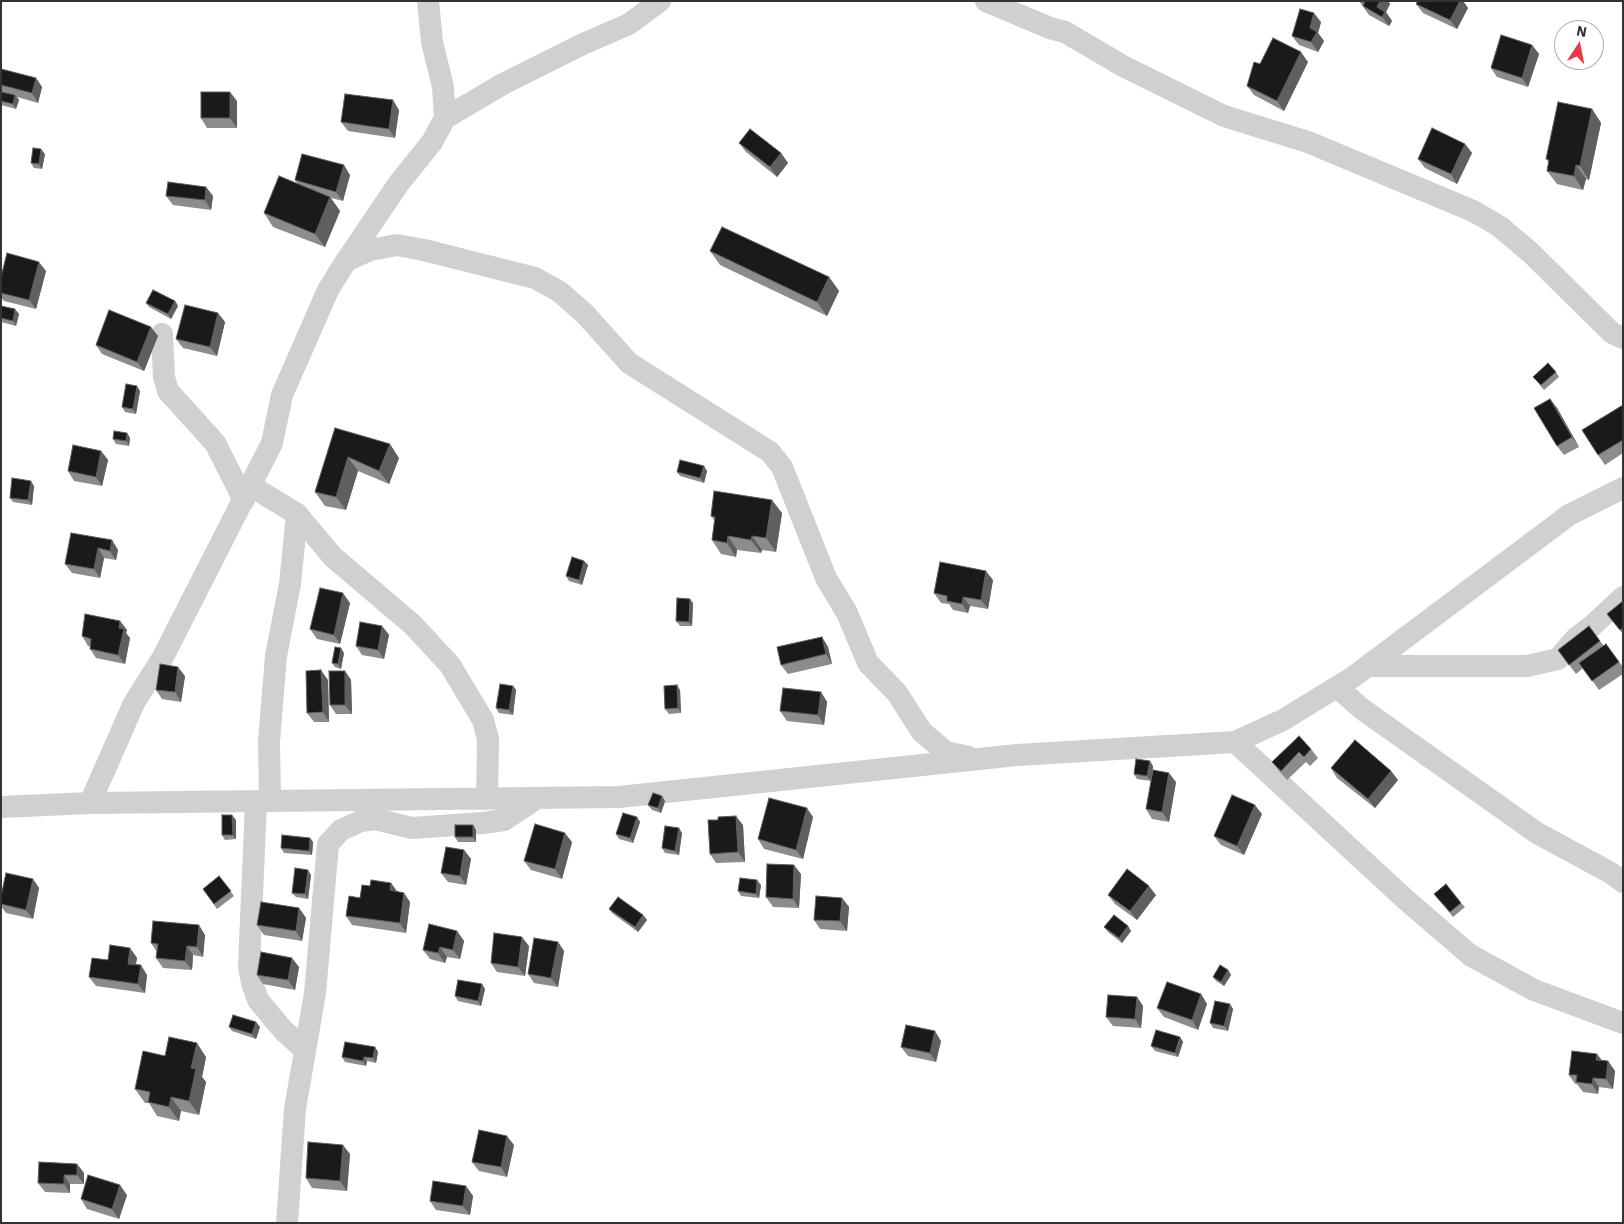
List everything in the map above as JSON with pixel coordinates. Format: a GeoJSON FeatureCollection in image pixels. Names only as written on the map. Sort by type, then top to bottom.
{"type":"FeatureCollection","features":[{"type":"Feature","properties":{"kind":"street"},"geometry":{"type":"LineString","coordinates":[[428,1],[432,42],[443,87],[446,118]]}},
{"type":"Feature","properties":{"kind":"street"},"geometry":{"type":"LineString","coordinates":[[90,804],[134,703],[163,657],[272,443],[286,386],[328,290],[399,183],[432,142],[446,118],[503,84],[583,44],[629,24],[660,1]]}},
{"type":"Feature","properties":{"kind":"street"},"geometry":{"type":"LineString","coordinates":[[986,1],[1064,32],[1123,66],[1224,116],[1308,142],[1473,211],[1499,226],[1531,253],[1612,333],[1623,338]]}},
{"type":"Feature","properties":{"kind":"street"},"geometry":{"type":"LineString","coordinates":[[346,261],[370,250],[397,245],[536,278],[560,292],[585,314],[630,363],[770,452],[782,467],[826,578],[847,613],[868,664],[897,692],[922,732],[946,752],[978,759]]}},
{"type":"Feature","properties":{"kind":"street"},"geometry":{"type":"LineString","coordinates":[[162,334],[164,377],[168,392],[215,443],[248,493],[297,514],[333,557],[413,625],[450,665],[483,720],[488,739],[487,799]]}},
{"type":"Feature","properties":{"kind":"street"},"geometry":{"type":"LineString","coordinates":[[1,807],[90,804],[618,797],[1017,755],[1235,742],[1283,720],[1336,687],[1368,666],[1569,515],[1623,488]]}},
{"type":"Feature","properties":{"kind":"street"},"geometry":{"type":"LineString","coordinates":[[297,514],[290,584],[276,656],[249,966],[258,1000],[283,1030],[305,1050]]}},
{"type":"Feature","properties":{"kind":"street"},"geometry":{"type":"LineString","coordinates":[[1368,666],[1527,666],[1558,659],[1576,637],[1592,626],[1623,597]]}},
{"type":"Feature","properties":{"kind":"street"},"geometry":{"type":"LineString","coordinates":[[1336,687],[1362,709],[1537,833],[1611,873],[1623,882]]}},
{"type":"Feature","properties":{"kind":"street"},"geometry":{"type":"LineString","coordinates":[[1235,742],[1405,899],[1470,955],[1534,990],[1623,1023]]}},
{"type":"Feature","properties":{"kind":"street"},"geometry":{"type":"LineString","coordinates":[[287,1223],[295,1109],[315,994],[328,844],[341,830],[362,820],[375,819],[412,828],[483,823],[504,820],[537,798]]}},
{"type":"Feature","properties":{"kind":"building"},"geometry":{"type":"Polygon","coordinates":[[[1365,1],[1380,1],[1377,7],[1385,12],[1382,17],[1363,6],[1365,1]]]}},
{"type":"Feature","properties":{"kind":"building"},"geometry":{"type":"Polygon","coordinates":[[[1418,1],[1460,1],[1450,20],[1416,4],[1418,1]]]}},
{"type":"Feature","properties":{"kind":"building"},"geometry":{"type":"Polygon","coordinates":[[[1300,9],[1314,13],[1310,28],[1317,32],[1311,42],[1292,36],[1300,9]]]}},
{"type":"Feature","properties":{"kind":"building"},"geometry":{"type":"Polygon","coordinates":[[[1501,35],[1532,45],[1522,78],[1491,68],[1501,35]]]}},
{"type":"Feature","properties":{"kind":"building"},"geometry":{"type":"Polygon","coordinates":[[[1273,38],[1301,52],[1277,101],[1247,86],[1254,62],[1260,64],[1273,38]]]}},
{"type":"Feature","properties":{"kind":"building"},"geometry":{"type":"Polygon","coordinates":[[[1,69],[36,78],[32,93],[1,85],[1,69]]]}},
{"type":"Feature","properties":{"kind":"building"},"geometry":{"type":"Polygon","coordinates":[[[1,92],[15,95],[13,104],[1,101],[1,92]]]}},
{"type":"Feature","properties":{"kind":"building"},"geometry":{"type":"Polygon","coordinates":[[[201,92],[230,92],[230,118],[201,118],[201,92]]]}},
{"type":"Feature","properties":{"kind":"building"},"geometry":{"type":"Polygon","coordinates":[[[345,94],[393,100],[389,129],[341,122],[345,94]]]}},
{"type":"Feature","properties":{"kind":"building"},"geometry":{"type":"Polygon","coordinates":[[[1558,102],[1592,109],[1580,166],[1576,165],[1574,176],[1547,171],[1549,160],[1546,159],[1558,102]]]}},
{"type":"Feature","properties":{"kind":"building"},"geometry":{"type":"Polygon","coordinates":[[[1432,128],[1465,144],[1451,174],[1418,159],[1432,128]]]}},
{"type":"Feature","properties":{"kind":"building"},"geometry":{"type":"Polygon","coordinates":[[[750,129],[781,153],[770,167],[739,143],[750,129]]]}},
{"type":"Feature","properties":{"kind":"building"},"geometry":{"type":"Polygon","coordinates":[[[33,148],[41,149],[39,164],[31,163],[33,148]]]}},
{"type":"Feature","properties":{"kind":"building"},"geometry":{"type":"Polygon","coordinates":[[[302,154],[344,165],[336,192],[295,180],[302,154]]]}},
{"type":"Feature","properties":{"kind":"building"},"geometry":{"type":"Polygon","coordinates":[[[279,176],[330,197],[315,234],[264,213],[279,176]]]}},
{"type":"Feature","properties":{"kind":"building"},"geometry":{"type":"Polygon","coordinates":[[[168,182],[206,187],[205,200],[166,196],[168,182]]]}},
{"type":"Feature","properties":{"kind":"building"},"geometry":{"type":"Polygon","coordinates":[[[722,227],[829,277],[817,302],[710,251],[722,227]]]}},
{"type":"Feature","properties":{"kind":"building"},"geometry":{"type":"Polygon","coordinates":[[[7,253],[39,262],[29,300],[1,293],[1,277],[7,253]]]}},
{"type":"Feature","properties":{"kind":"building"},"geometry":{"type":"Polygon","coordinates":[[[153,290],[175,301],[168,314],[146,303],[153,290]]]}},
{"type":"Feature","properties":{"kind":"building"},"geometry":{"type":"Polygon","coordinates":[[[185,305],[218,313],[210,347],[176,339],[185,305]]]}},
{"type":"Feature","properties":{"kind":"building"},"geometry":{"type":"Polygon","coordinates":[[[1,306],[15,309],[13,321],[1,318],[1,306]]]}},
{"type":"Feature","properties":{"kind":"building"},"geometry":{"type":"Polygon","coordinates":[[[109,310],[151,327],[137,362],[96,345],[109,310]]]}},
{"type":"Feature","properties":{"kind":"building"},"geometry":{"type":"Polygon","coordinates":[[[1548,363],[1556,372],[1541,385],[1533,377],[1548,363]]]}},
{"type":"Feature","properties":{"kind":"building"},"geometry":{"type":"Polygon","coordinates":[[[126,384],[137,386],[133,409],[122,407],[126,384]]]}},
{"type":"Feature","properties":{"kind":"building"},"geometry":{"type":"Polygon","coordinates":[[[1550,399],[1572,437],[1557,446],[1534,408],[1550,399]]]}},
{"type":"Feature","properties":{"kind":"building"},"geometry":{"type":"Polygon","coordinates":[[[1623,405],[1623,440],[1598,455],[1582,430],[1623,405]]]}},
{"type":"Feature","properties":{"kind":"building"},"geometry":{"type":"Polygon","coordinates":[[[335,428],[390,444],[379,471],[348,457],[336,497],[315,492],[335,428]]]}},
{"type":"Feature","properties":{"kind":"building"},"geometry":{"type":"Polygon","coordinates":[[[114,431],[127,433],[126,441],[113,439],[114,431]]]}},
{"type":"Feature","properties":{"kind":"building"},"geometry":{"type":"Polygon","coordinates":[[[73,445],[101,451],[96,477],[68,471],[73,445]]]}},
{"type":"Feature","properties":{"kind":"building"},"geometry":{"type":"Polygon","coordinates":[[[680,460],[704,466],[700,478],[677,472],[680,460]]]}},
{"type":"Feature","properties":{"kind":"building"},"geometry":{"type":"Polygon","coordinates":[[[12,478],[31,481],[28,500],[10,498],[12,478]]]}},
{"type":"Feature","properties":{"kind":"building"},"geometry":{"type":"Polygon","coordinates":[[[714,491],[772,500],[766,538],[752,536],[751,540],[728,536],[727,543],[712,540],[715,517],[711,516],[714,491]]]}},
{"type":"Feature","properties":{"kind":"building"},"geometry":{"type":"Polygon","coordinates":[[[71,533],[112,540],[110,551],[98,548],[94,569],[65,564],[71,533]]]}},
{"type":"Feature","properties":{"kind":"building"},"geometry":{"type":"Polygon","coordinates":[[[572,557],[584,561],[579,580],[566,576],[572,557]]]}},
{"type":"Feature","properties":{"kind":"building"},"geometry":{"type":"Polygon","coordinates":[[[940,562],[986,571],[981,600],[963,597],[962,604],[947,601],[947,596],[934,593],[940,562]]]}},
{"type":"Feature","properties":{"kind":"building"},"geometry":{"type":"Polygon","coordinates":[[[320,588],[343,593],[334,635],[310,629],[320,588]]]}},
{"type":"Feature","properties":{"kind":"building"},"geometry":{"type":"Polygon","coordinates":[[[677,598],[690,599],[689,622],[676,621],[677,598]]]}},
{"type":"Feature","properties":{"kind":"building"},"geometry":{"type":"Polygon","coordinates":[[[1623,601],[1623,628],[1620,630],[1607,614],[1623,601]]]}},
{"type":"Feature","properties":{"kind":"building"},"geometry":{"type":"Polygon","coordinates":[[[85,614],[120,621],[119,628],[124,629],[118,655],[90,649],[91,639],[82,636],[85,614]]]}},
{"type":"Feature","properties":{"kind":"building"},"geometry":{"type":"Polygon","coordinates":[[[360,622],[382,626],[378,650],[356,646],[360,622]]]}},
{"type":"Feature","properties":{"kind":"building"},"geometry":{"type":"Polygon","coordinates":[[[1589,626],[1600,641],[1569,665],[1558,650],[1589,626]]]}},
{"type":"Feature","properties":{"kind":"building"},"geometry":{"type":"Polygon","coordinates":[[[822,637],[826,654],[781,665],[777,647],[822,637]]]}},
{"type":"Feature","properties":{"kind":"building"},"geometry":{"type":"Polygon","coordinates":[[[1606,644],[1619,662],[1592,681],[1579,663],[1606,644]]]}},
{"type":"Feature","properties":{"kind":"building"},"geometry":{"type":"Polygon","coordinates":[[[335,647],[341,648],[338,664],[332,663],[335,647]]]}},
{"type":"Feature","properties":{"kind":"building"},"geometry":{"type":"Polygon","coordinates":[[[160,664],[178,667],[175,692],[156,690],[160,664]]]}},
{"type":"Feature","properties":{"kind":"building"},"geometry":{"type":"Polygon","coordinates":[[[321,670],[323,712],[307,713],[306,671],[321,670]]]}},
{"type":"Feature","properties":{"kind":"building"},"geometry":{"type":"Polygon","coordinates":[[[329,671],[345,671],[345,705],[330,705],[329,671]]]}},
{"type":"Feature","properties":{"kind":"building"},"geometry":{"type":"Polygon","coordinates":[[[500,684],[513,686],[509,710],[496,708],[500,684]]]}},
{"type":"Feature","properties":{"kind":"building"},"geometry":{"type":"Polygon","coordinates":[[[677,685],[678,708],[665,709],[664,686],[677,685]]]}},
{"type":"Feature","properties":{"kind":"building"},"geometry":{"type":"Polygon","coordinates":[[[783,688],[821,692],[818,715],[780,711],[783,688]]]}},
{"type":"Feature","properties":{"kind":"building"},"geometry":{"type":"Polygon","coordinates":[[[1299,736],[1311,749],[1304,757],[1299,752],[1281,771],[1272,762],[1299,736]]]}},
{"type":"Feature","properties":{"kind":"building"},"geometry":{"type":"Polygon","coordinates":[[[1355,740],[1391,771],[1368,799],[1331,768],[1355,740]]]}},
{"type":"Feature","properties":{"kind":"building"},"geometry":{"type":"Polygon","coordinates":[[[1136,759],[1150,761],[1147,776],[1134,774],[1136,759]]]}},
{"type":"Feature","properties":{"kind":"building"},"geometry":{"type":"Polygon","coordinates":[[[1153,770],[1169,773],[1162,812],[1146,809],[1153,770]]]}},
{"type":"Feature","properties":{"kind":"building"},"geometry":{"type":"Polygon","coordinates":[[[653,793],[662,796],[658,808],[648,805],[653,793]]]}},
{"type":"Feature","properties":{"kind":"building"},"geometry":{"type":"Polygon","coordinates":[[[1232,795],[1255,805],[1237,846],[1214,836],[1232,795]]]}},
{"type":"Feature","properties":{"kind":"building"},"geometry":{"type":"Polygon","coordinates":[[[769,798],[807,808],[796,850],[758,839],[769,798]]]}},
{"type":"Feature","properties":{"kind":"building"},"geometry":{"type":"Polygon","coordinates":[[[623,813],[637,817],[630,838],[616,834],[623,813]]]}},
{"type":"Feature","properties":{"kind":"building"},"geometry":{"type":"Polygon","coordinates":[[[222,815],[232,815],[233,835],[222,835],[222,815]]]}},
{"type":"Feature","properties":{"kind":"building"},"geometry":{"type":"Polygon","coordinates":[[[736,816],[738,852],[710,854],[708,820],[718,820],[718,817],[736,816]]]}},
{"type":"Feature","properties":{"kind":"building"},"geometry":{"type":"Polygon","coordinates":[[[535,824],[565,833],[555,869],[524,861],[535,824]]]}},
{"type":"Feature","properties":{"kind":"building"},"geometry":{"type":"Polygon","coordinates":[[[455,825],[473,825],[473,837],[455,837],[455,825]]]}},
{"type":"Feature","properties":{"kind":"building"},"geometry":{"type":"Polygon","coordinates":[[[665,826],[679,828],[675,851],[662,848],[665,826]]]}},
{"type":"Feature","properties":{"kind":"building"},"geometry":{"type":"Polygon","coordinates":[[[282,835],[310,838],[309,851],[281,848],[282,835]]]}},
{"type":"Feature","properties":{"kind":"building"},"geometry":{"type":"Polygon","coordinates":[[[446,847],[464,850],[460,876],[441,873],[446,847]]]}},
{"type":"Feature","properties":{"kind":"building"},"geometry":{"type":"Polygon","coordinates":[[[767,864],[794,865],[793,899],[766,897],[767,864]]]}},
{"type":"Feature","properties":{"kind":"building"},"geometry":{"type":"Polygon","coordinates":[[[295,868],[308,870],[305,894],[292,893],[295,868]]]}},
{"type":"Feature","properties":{"kind":"building"},"geometry":{"type":"Polygon","coordinates":[[[1127,869],[1149,886],[1130,911],[1108,895],[1127,869]]]}},
{"type":"Feature","properties":{"kind":"building"},"geometry":{"type":"Polygon","coordinates":[[[6,873],[33,879],[26,910],[1,904],[6,873]]]}},
{"type":"Feature","properties":{"kind":"building"},"geometry":{"type":"Polygon","coordinates":[[[219,876],[231,891],[214,904],[203,889],[219,876]]]}},
{"type":"Feature","properties":{"kind":"building"},"geometry":{"type":"Polygon","coordinates":[[[740,878],[757,880],[756,894],[738,891],[740,878]]]}},
{"type":"Feature","properties":{"kind":"building"},"geometry":{"type":"Polygon","coordinates":[[[371,880],[391,883],[390,890],[404,893],[400,923],[346,916],[349,896],[360,898],[362,885],[370,886],[371,880]]]}},
{"type":"Feature","properties":{"kind":"building"},"geometry":{"type":"Polygon","coordinates":[[[1446,884],[1461,903],[1450,912],[1434,894],[1446,884]]]}},
{"type":"Feature","properties":{"kind":"building"},"geometry":{"type":"Polygon","coordinates":[[[816,896],[842,898],[840,921],[814,920],[816,896]]]}},
{"type":"Feature","properties":{"kind":"building"},"geometry":{"type":"Polygon","coordinates":[[[618,897],[643,915],[635,927],[609,909],[618,897]]]}},
{"type":"Feature","properties":{"kind":"building"},"geometry":{"type":"Polygon","coordinates":[[[261,902],[299,908],[296,931],[257,925],[261,902]]]}},
{"type":"Feature","properties":{"kind":"building"},"geometry":{"type":"Polygon","coordinates":[[[1114,915],[1128,926],[1119,938],[1104,927],[1114,915]]]}},
{"type":"Feature","properties":{"kind":"building"},"geometry":{"type":"Polygon","coordinates":[[[153,921],[199,925],[197,947],[187,946],[185,961],[156,958],[158,944],[151,943],[153,921]]]}},
{"type":"Feature","properties":{"kind":"building"},"geometry":{"type":"Polygon","coordinates":[[[429,924],[457,931],[453,950],[440,947],[438,953],[423,950],[429,924]]]}},
{"type":"Feature","properties":{"kind":"building"},"geometry":{"type":"Polygon","coordinates":[[[494,933],[522,937],[518,967],[491,963],[494,933]]]}},
{"type":"Feature","properties":{"kind":"building"},"geometry":{"type":"Polygon","coordinates":[[[534,938],[558,942],[551,978],[528,974],[534,938]]]}},
{"type":"Feature","properties":{"kind":"building"},"geometry":{"type":"Polygon","coordinates":[[[110,945],[130,948],[128,964],[141,965],[138,984],[89,977],[92,958],[108,960],[110,945]]]}},
{"type":"Feature","properties":{"kind":"building"},"geometry":{"type":"Polygon","coordinates":[[[261,952],[292,958],[288,980],[257,975],[261,952]]]}},
{"type":"Feature","properties":{"kind":"building"},"geometry":{"type":"Polygon","coordinates":[[[1220,965],[1228,970],[1221,982],[1213,977],[1220,965]]]}},
{"type":"Feature","properties":{"kind":"building"},"geometry":{"type":"Polygon","coordinates":[[[458,980],[482,984],[478,1001],[455,996],[458,980]]]}},
{"type":"Feature","properties":{"kind":"building"},"geometry":{"type":"Polygon","coordinates":[[[1167,982],[1201,994],[1192,1020],[1157,1008],[1167,982]]]}},
{"type":"Feature","properties":{"kind":"building"},"geometry":{"type":"Polygon","coordinates":[[[1108,995],[1137,997],[1135,1019],[1106,1017],[1108,995]]]}},
{"type":"Feature","properties":{"kind":"building"},"geometry":{"type":"Polygon","coordinates":[[[1215,1001],[1230,1004],[1224,1026],[1210,1023],[1215,1001]]]}},
{"type":"Feature","properties":{"kind":"building"},"geometry":{"type":"Polygon","coordinates":[[[233,1015],[256,1022],[252,1034],[229,1027],[233,1015]]]}},
{"type":"Feature","properties":{"kind":"building"},"geometry":{"type":"Polygon","coordinates":[[[906,1025],[935,1031],[930,1053],[901,1047],[906,1025]]]}},
{"type":"Feature","properties":{"kind":"building"},"geometry":{"type":"Polygon","coordinates":[[[1156,1030],[1180,1037],[1175,1053],[1151,1046],[1156,1030]]]}},
{"type":"Feature","properties":{"kind":"building"},"geometry":{"type":"Polygon","coordinates":[[[169,1037],[197,1043],[191,1068],[196,1069],[189,1101],[171,1097],[169,1107],[148,1102],[150,1092],[135,1089],[143,1051],[165,1056],[169,1037]]]}},
{"type":"Feature","properties":{"kind":"building"},"geometry":{"type":"Polygon","coordinates":[[[345,1042],[375,1047],[373,1058],[364,1057],[363,1061],[342,1057],[345,1042]]]}},
{"type":"Feature","properties":{"kind":"building"},"geometry":{"type":"Polygon","coordinates":[[[1572,1051],[1597,1054],[1596,1060],[1608,1061],[1606,1079],[1593,1078],[1592,1084],[1576,1082],[1577,1075],[1569,1075],[1572,1051]]]}},
{"type":"Feature","properties":{"kind":"building"},"geometry":{"type":"Polygon","coordinates":[[[479,1130],[507,1136],[501,1167],[472,1162],[479,1130]]]}},
{"type":"Feature","properties":{"kind":"building"},"geometry":{"type":"Polygon","coordinates":[[[308,1142],[343,1145],[340,1181],[306,1178],[308,1142]]]}},
{"type":"Feature","properties":{"kind":"building"},"geometry":{"type":"Polygon","coordinates":[[[39,1162],[77,1164],[77,1175],[64,1175],[64,1184],[38,1183],[39,1162]]]}},
{"type":"Feature","properties":{"kind":"building"},"geometry":{"type":"Polygon","coordinates":[[[88,1175],[120,1185],[112,1209],[81,1199],[88,1175]]]}},
{"type":"Feature","properties":{"kind":"building"},"geometry":{"type":"Polygon","coordinates":[[[433,1181],[466,1186],[463,1206],[430,1201],[433,1181]]]}}]}
